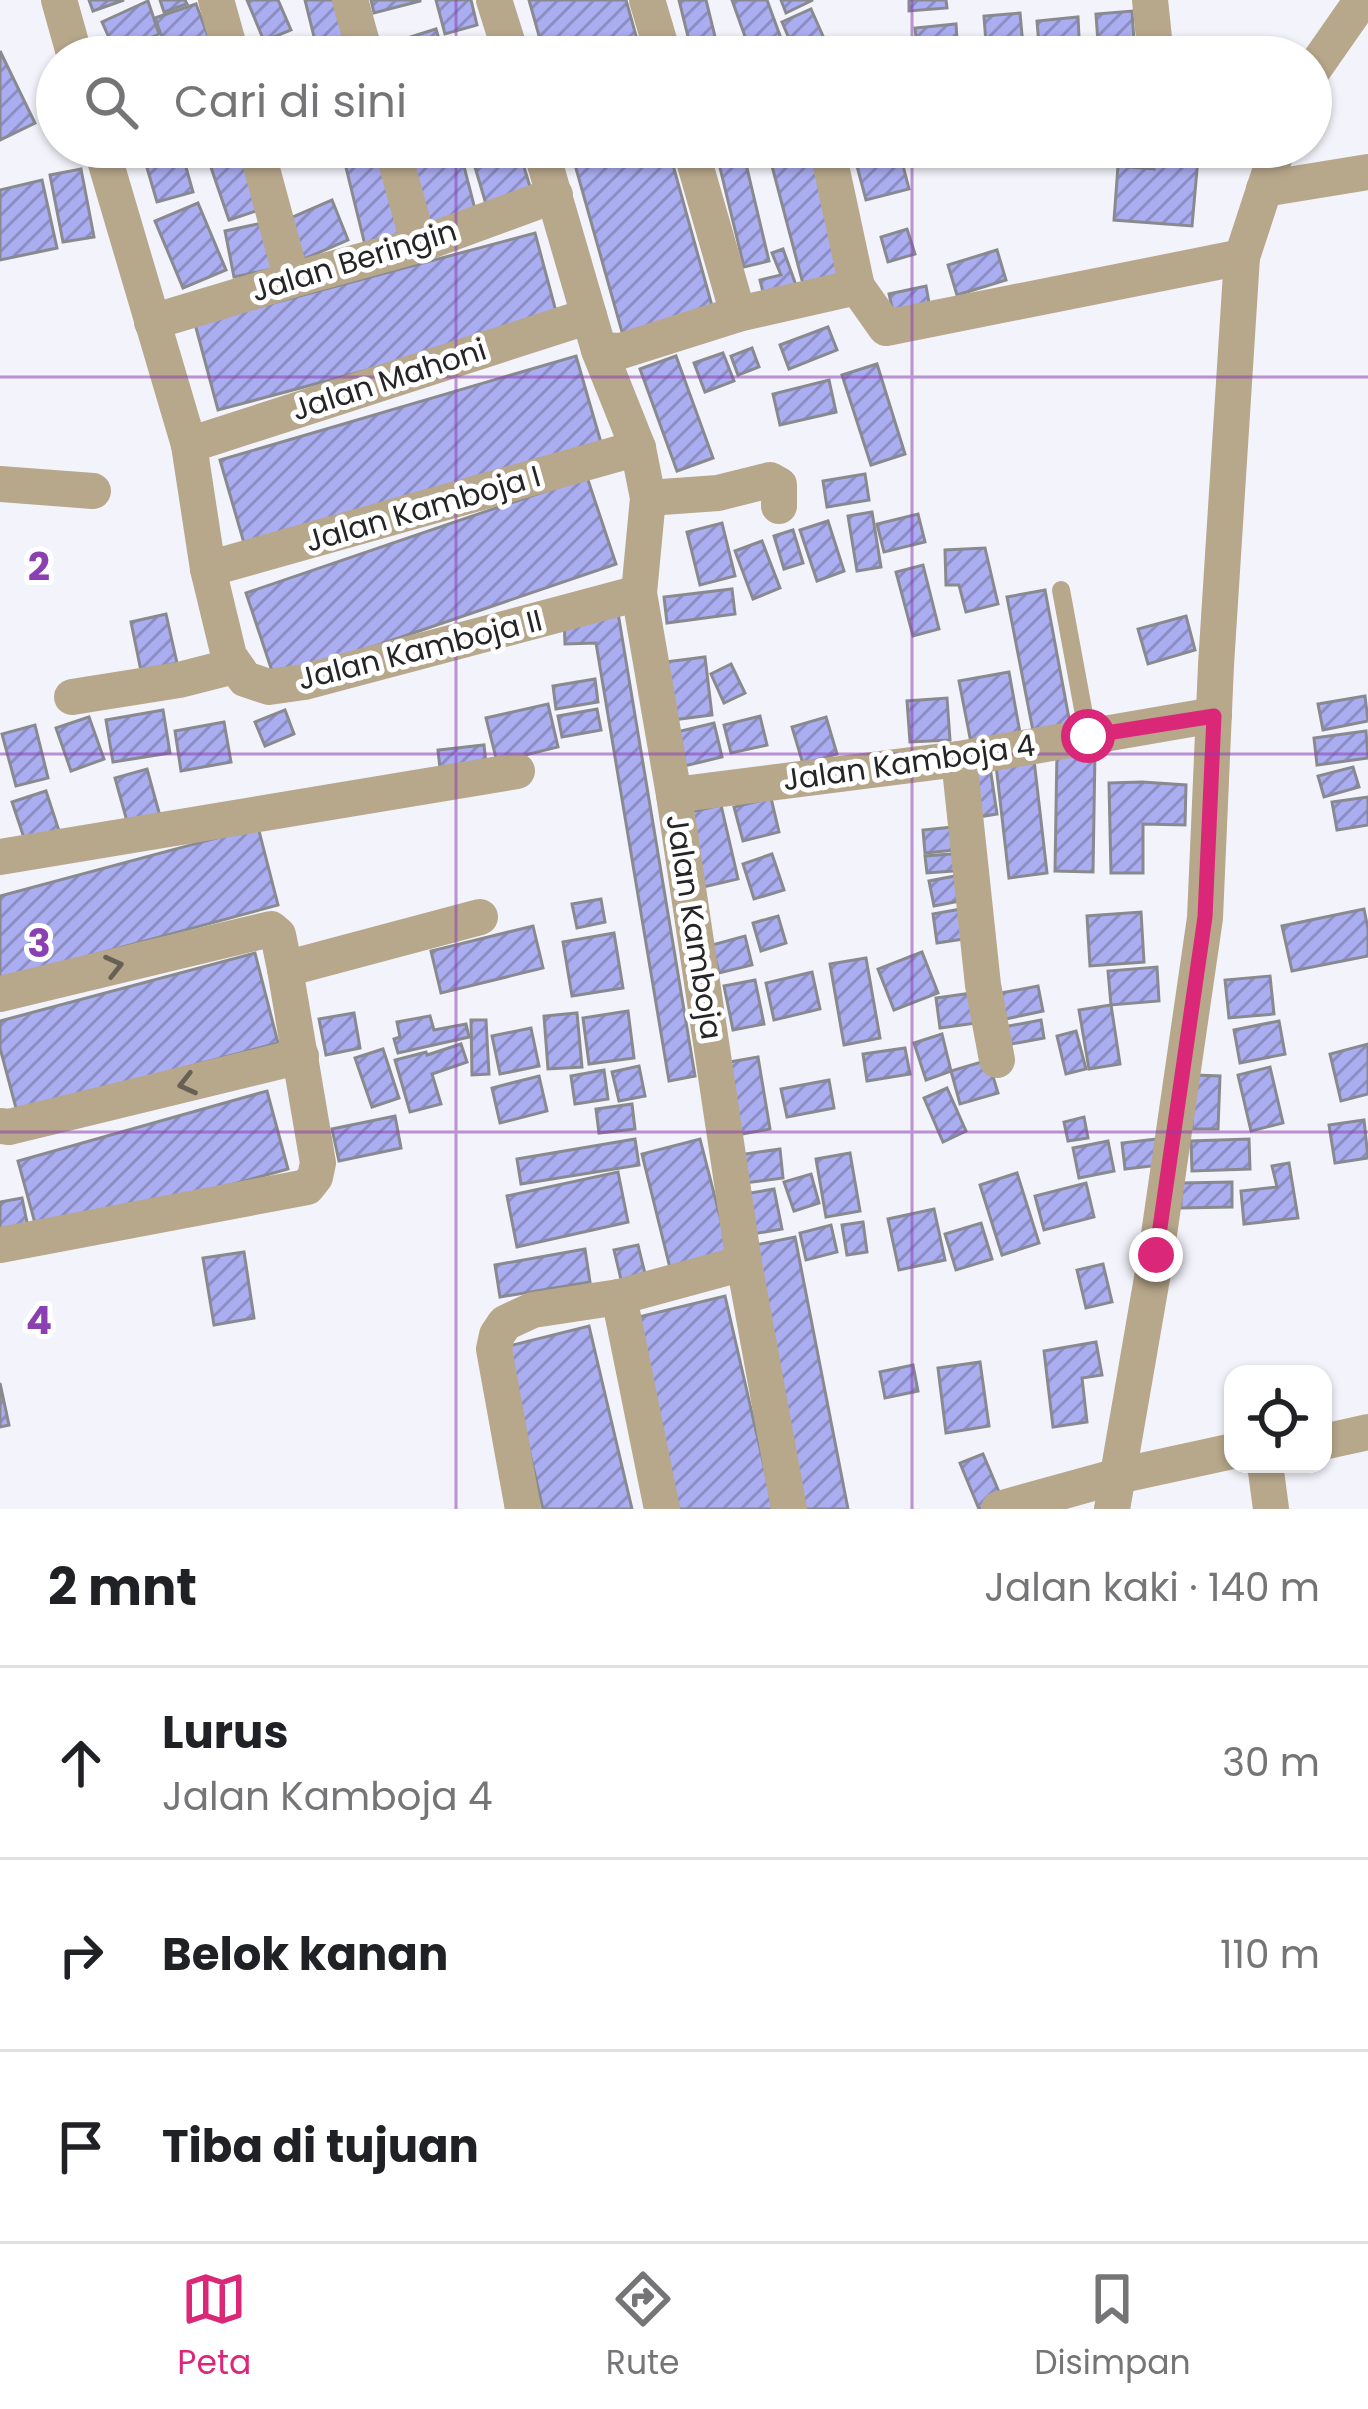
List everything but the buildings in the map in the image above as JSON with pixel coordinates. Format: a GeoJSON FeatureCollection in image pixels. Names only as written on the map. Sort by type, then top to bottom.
{"type":"FeatureCollection","features":[{"type":"Feature","properties":{"kind":"street"},"geometry":{"type":"LineString","coordinates":[[59,0],[69,36]]}},
{"type":"Feature","properties":{"kind":"street"},"geometry":{"type":"LineString","coordinates":[[216,0],[226,36]]}},
{"type":"Feature","properties":{"kind":"street"},"geometry":{"type":"LineString","coordinates":[[350,0],[360,36]]}},
{"type":"Feature","properties":{"kind":"street"},"geometry":{"type":"LineString","coordinates":[[494,0],[505,36]]}},
{"type":"Feature","properties":{"kind":"street"},"geometry":{"type":"LineString","coordinates":[[647,0],[658,36]]}},
{"type":"Feature","properties":{"kind":"street"},"geometry":{"type":"LineString","coordinates":[[1150,0],[1154,36]]}},
{"type":"Feature","properties":{"kind":"street"},"geometry":{"type":"LineString","coordinates":[[1332,44],[1362,0]]}},
{"type":"Feature","properties":{"kind":"street"},"geometry":{"type":"LineString","coordinates":[[72,697],[234,666],[208,569],[189,445],[107,168]]}},
{"type":"Feature","properties":{"kind":"street"},"geometry":{"type":"LineString","coordinates":[[262,168],[292,280]]}},
{"type":"Feature","properties":{"kind":"street"},"geometry":{"type":"LineString","coordinates":[[398,168],[419,245]]}},
{"type":"Feature","properties":{"kind":"street","name":"Jalan Kamboja"},"geometry":{"type":"LineString","coordinates":[[547,168],[594,333],[638,448],[648,498],[639,593],[744,1263],[790,1509]]}},
{"type":"Feature","properties":{"kind":"street"},"geometry":{"type":"LineString","coordinates":[[696,168],[738,314]]}},
{"type":"Feature","properties":{"kind":"street"},"geometry":{"type":"LineString","coordinates":[[832,168],[857,287],[886,328],[1242,256]]}},
{"type":"Feature","properties":{"kind":"street"},"geometry":{"type":"LineString","coordinates":[[1115,1492],[1156,1255],[1205,917],[1242,256],[1271,168]]}},
{"type":"Feature","properties":{"kind":"street"},"geometry":{"type":"LineString","coordinates":[[1264,189],[1368,172]]}},
{"type":"Feature","properties":{"kind":"street","name":"Jalan Beringin"},"geometry":{"type":"LineString","coordinates":[[152,322],[419,245],[555,195]]}},
{"type":"Feature","properties":{"kind":"street","name":"Jalan Mahoni"},"geometry":{"type":"LineString","coordinates":[[189,445],[594,333],[621,351],[738,314],[857,287]]}},
{"type":"Feature","properties":{"kind":"street","name":"Jalan Kamboja I"},"geometry":{"type":"LineString","coordinates":[[208,569],[638,448]]}},
{"type":"Feature","properties":{"kind":"street"},"geometry":{"type":"LineString","coordinates":[[648,498],[718,494],[770,480],[778,485],[779,506]]}},
{"type":"Feature","properties":{"kind":"street"},"geometry":{"type":"LineString","coordinates":[[0,484],[93,491]]}},
{"type":"Feature","properties":{"kind":"street","name":"Jalan Kamboja II"},"geometry":{"type":"LineString","coordinates":[[234,666],[245,679],[269,687],[304,682],[639,593]]}},
{"type":"Feature","properties":{"kind":"street","name":"Jalan Kamboja 4"},"geometry":{"type":"LineString","coordinates":[[674,795],[959,759],[1214,716]]}},
{"type":"Feature","properties":{"kind":"street"},"geometry":{"type":"LineString","coordinates":[[959,759],[983,985],[997,1060]]}},
{"type":"Feature","properties":{"kind":"street"},"geometry":{"type":"LineString","coordinates":[[0,857],[517,771]]}},
{"type":"Feature","properties":{"kind":"street"},"geometry":{"type":"LineString","coordinates":[[285,969],[480,917]]}},
{"type":"Feature","properties":{"kind":"street"},"geometry":{"type":"LineString","coordinates":[[0,994],[271,929],[278,935],[285,969],[318,1163],[307,1186],[0,1245]]}},
{"type":"Feature","properties":{"kind":"street"},"geometry":{"type":"LineString","coordinates":[[0,1126],[301,1056]]}},
{"type":"Feature","properties":{"kind":"street"},"geometry":{"type":"LineString","coordinates":[[524,1509],[494,1349],[505,1323],[533,1310],[619,1298],[744,1263]]}},
{"type":"Feature","properties":{"kind":"street"},"geometry":{"type":"LineString","coordinates":[[619,1298],[662,1509]]}},
{"type":"Feature","properties":{"kind":"street"},"geometry":{"type":"LineString","coordinates":[[1332,1440],[1368,1432]]}},
{"type":"Feature","properties":{"kind":"street"},"geometry":{"type":"LineString","coordinates":[[999,1509],[1115,1492],[1224,1454]]}},
{"type":"Feature","properties":{"kind":"street"},"geometry":{"type":"LineString","coordinates":[[1266,1473],[1271,1509]]}},
{"type":"Feature","properties":{"kind":"lane"},"geometry":{"type":"LineString","coordinates":[[1061,590],[1088,736]]}},
{"type":"Feature","properties":{"kind":"route"},"geometry":{"type":"LineString","coordinates":[[1088,736],[1214,716],[1205,917],[1156,1255]]}}]}
